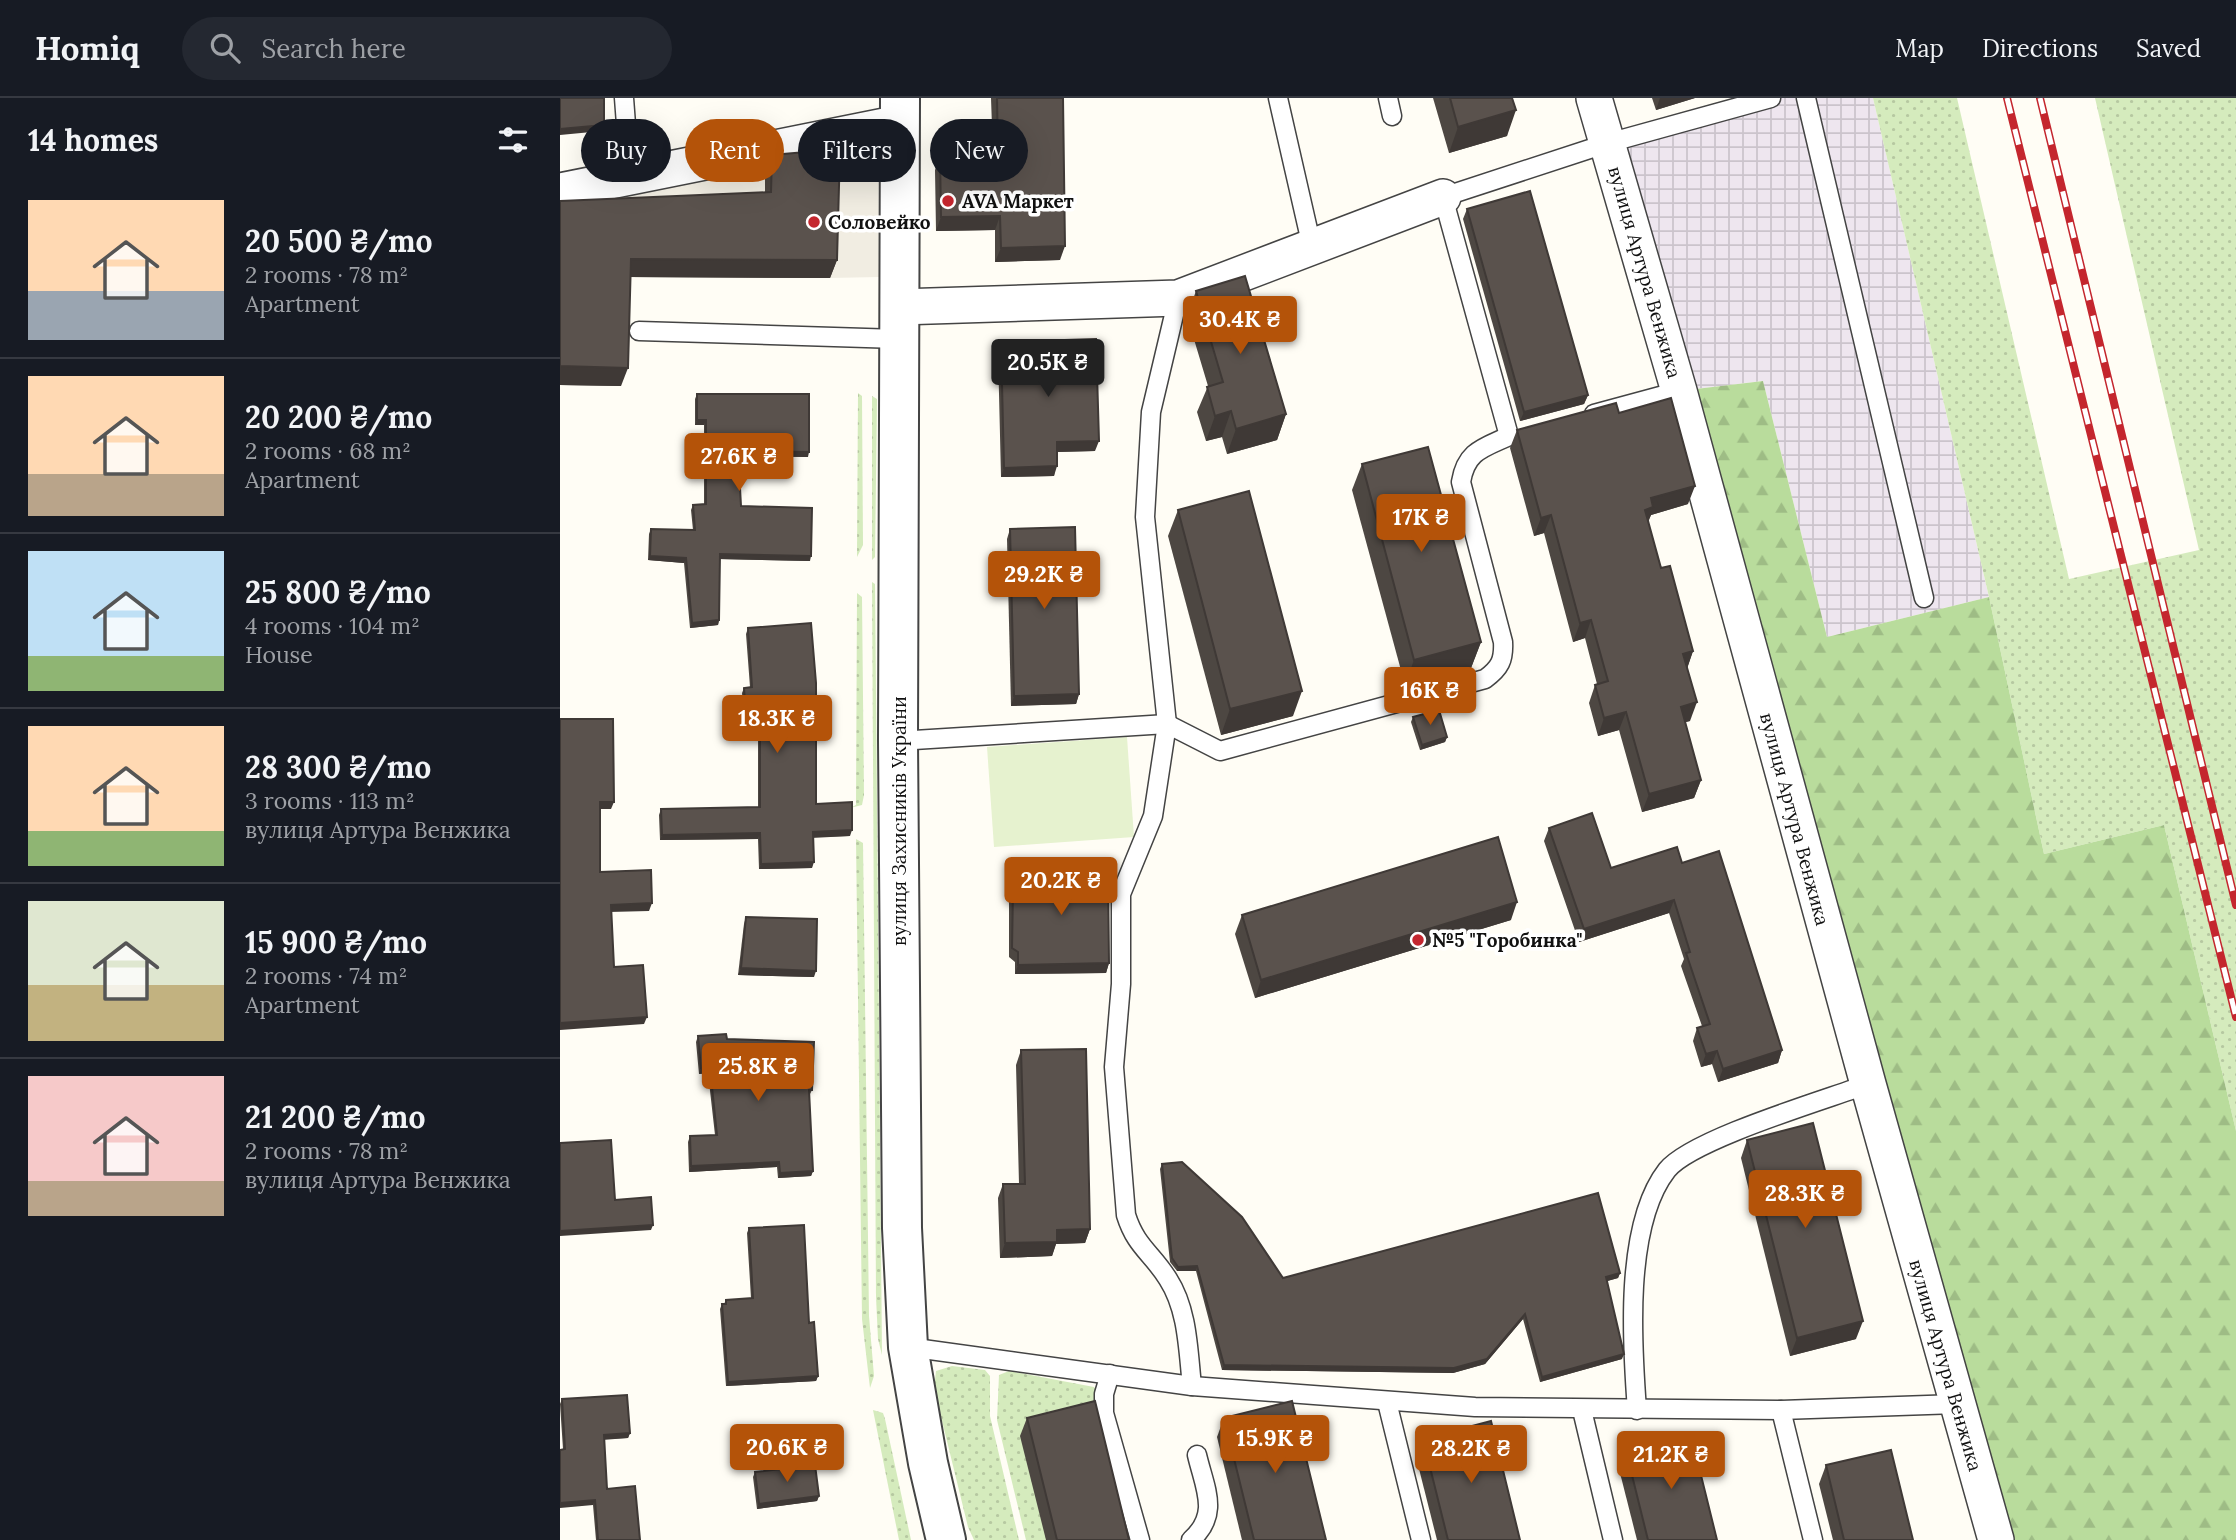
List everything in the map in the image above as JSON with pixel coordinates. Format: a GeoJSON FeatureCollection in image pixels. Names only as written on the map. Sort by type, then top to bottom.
{"type":"FeatureCollection","features":[{"type":"Feature","properties":{"kind":"street","name":"вулиця Артура Венжика"},"geometry":{"type":"LineString","coordinates":[[1594,98],[1679,391],[1868,1084],[1996,1540]]}},
{"type":"Feature","properties":{"kind":"street"},"geometry":{"type":"LineString","coordinates":[[671,167],[900,111]]}},
{"type":"Feature","properties":{"kind":"street","name":"вулиця Захисників України"},"geometry":{"type":"LineString","coordinates":[[900,111],[898,741],[902,1228],[908,1347],[926,1452],[946,1540]]}},
{"type":"Feature","properties":{"kind":"street"},"geometry":{"type":"LineString","coordinates":[[560,191],[605,182]]}},
{"type":"Feature","properties":{"kind":"street"},"geometry":{"type":"LineString","coordinates":[[898,323],[1178,298],[1443,197]]}},
{"type":"Feature","properties":{"kind":"lane"},"geometry":{"type":"LineString","coordinates":[[624,98],[624,119]]}},
{"type":"Feature","properties":{"kind":"lane"},"geometry":{"type":"LineString","coordinates":[[1278,98],[1312,247]]}},
{"type":"Feature","properties":{"kind":"lane"},"geometry":{"type":"LineString","coordinates":[[898,741],[1167,724],[1220,751],[1467,686],[1497,670],[1504,656],[1503,642],[1461,482],[1464,464],[1481,449],[1516,435],[1443,197],[1741,102],[1771,98]]}},
{"type":"Feature","properties":{"kind":"lane"},"geometry":{"type":"LineString","coordinates":[[1806,98],[1924,598]]}},
{"type":"Feature","properties":{"kind":"lane"},"geometry":{"type":"LineString","coordinates":[[1178,298],[1151,412],[1145,516],[1167,724],[1153,816],[1121,894],[1121,984],[1114,1067],[1126,1215],[1133,1237],[1169,1280],[1185,1319],[1192,1386]]}},
{"type":"Feature","properties":{"kind":"lane"},"geometry":{"type":"LineString","coordinates":[[639,331],[898,323]]}},
{"type":"Feature","properties":{"kind":"lane"},"geometry":{"type":"LineString","coordinates":[[1575,419],[1679,391]]}},
{"type":"Feature","properties":{"kind":"lane"},"geometry":{"type":"LineString","coordinates":[[1637,1410],[1632,1312],[1636,1254],[1654,1196],[1668,1170],[1686,1155],[1712,1141],[1868,1084]]}},
{"type":"Feature","properties":{"kind":"lane"},"geometry":{"type":"LineString","coordinates":[[908,1347],[1192,1386],[1387,1402],[1582,1410],[1781,1410],[1957,1404]]}},
{"type":"Feature","properties":{"kind":"lane"},"geometry":{"type":"LineString","coordinates":[[1110,1374],[1104,1394],[1104,1413],[1140,1540]]}},
{"type":"Feature","properties":{"kind":"lane"},"geometry":{"type":"LineString","coordinates":[[1387,1402],[1421,1540]]}},
{"type":"Feature","properties":{"kind":"lane"},"geometry":{"type":"LineString","coordinates":[[1582,1410],[1613,1540]]}},
{"type":"Feature","properties":{"kind":"lane"},"geometry":{"type":"LineString","coordinates":[[1781,1410],[1813,1540]]}},
{"type":"Feature","properties":{"kind":"lane"},"geometry":{"type":"LineString","coordinates":[[1191,1540],[1203,1529],[1210,1509],[1197,1455]]}},
{"type":"Feature","properties":{"kind":"shaded area"},"geometry":{"type":"Polygon","coordinates":[[[1771,98],[1873,98],[1989,597],[1827,637],[1763,381],[1679,391],[1608,143],[1771,98]]]}},
{"type":"Feature","properties":{"kind":"shaded area"},"geometry":{"type":"Polygon","coordinates":[[[798,160],[798,182],[878,182],[879,277],[830,278],[833,197],[765,210],[560,209],[691,182],[784,182],[784,163],[798,160]]]}},
{"type":"Feature","properties":{"kind":"green space"},"geometry":{"type":"Polygon","coordinates":[[[1873,98],[1957,98],[2069,579],[2199,550],[2095,98],[2236,98],[2236,1131],[2164,825],[2044,854],[1989,597],[1873,98]]]}},
{"type":"Feature","properties":{"kind":"green space"},"geometry":{"type":"Polygon","coordinates":[[[1763,381],[1827,637],[1989,597],[2044,854],[2164,825],[2236,1131],[2236,1540],[1996,1540],[1679,391],[1763,381]]]}},
{"type":"Feature","properties":{"kind":"green space"},"geometry":{"type":"Polygon","coordinates":[[[858,393],[862,396],[863,545],[857,557],[858,393]]]}},
{"type":"Feature","properties":{"kind":"green space"},"geometry":{"type":"Polygon","coordinates":[[[872,396],[877,399],[875,557],[872,560],[872,396]]]}},
{"type":"Feature","properties":{"kind":"green space"},"geometry":{"type":"Polygon","coordinates":[[[872,582],[875,584],[882,1355],[878,1339],[876,1297],[872,582]]]}},
{"type":"Feature","properties":{"kind":"green space"},"geometry":{"type":"Polygon","coordinates":[[[857,593],[862,597],[864,795],[862,805],[850,808],[856,805],[857,593]]]}},
{"type":"Feature","properties":{"kind":"green space"},"geometry":{"type":"Polygon","coordinates":[[[1127,737],[1134,837],[994,847],[987,747],[1127,737]]]}},
{"type":"Feature","properties":{"kind":"green space"},"geometry":{"type":"Polygon","coordinates":[[[856,839],[863,843],[869,1316],[874,1376],[870,1388],[862,1319],[856,839]]]}},
{"type":"Feature","properties":{"kind":"green space"},"geometry":{"type":"Polygon","coordinates":[[[952,1366],[985,1370],[990,1376],[990,1416],[1019,1540],[974,1540],[968,1527],[934,1388],[936,1371],[952,1366]]]}},
{"type":"Feature","properties":{"kind":"green space"},"geometry":{"type":"Polygon","coordinates":[[[1009,1371],[1094,1387],[1098,1392],[1097,1408],[1046,1540],[1026,1540],[997,1420],[999,1375],[1009,1371]]]}},
{"type":"Feature","properties":{"kind":"green space"},"geometry":{"type":"Polygon","coordinates":[[[873,1410],[883,1413],[885,1419],[911,1540],[899,1540],[873,1410]]]}},
{"type":"Feature","properties":{"kind":"building"},"geometry":{"type":"Polygon","coordinates":[[[560,98],[604,98],[604,119],[581,119],[581,127],[560,129],[560,98]]]}},
{"type":"Feature","properties":{"kind":"building"},"geometry":{"type":"Polygon","coordinates":[[[997,98],[1063,98],[1065,246],[1001,248],[1000,216],[941,217],[940,182],[1028,182],[1028,119],[997,119],[997,98]]]}},
{"type":"Feature","properties":{"kind":"building"},"geometry":{"type":"Polygon","coordinates":[[[1450,98],[1512,98],[1516,110],[1458,127],[1450,98]]]}},
{"type":"Feature","properties":{"kind":"building"},"geometry":{"type":"Polygon","coordinates":[[[798,153],[798,182],[839,182],[837,260],[631,259],[628,368],[560,366],[560,201],[771,192],[771,182],[784,182],[784,154],[798,153]]]}},
{"type":"Feature","properties":{"kind":"building"},"geometry":{"type":"Polygon","coordinates":[[[1530,191],[1588,395],[1524,412],[1467,209],[1530,191]]]}},
{"type":"Feature","properties":{"kind":"building"},"geometry":{"type":"Polygon","coordinates":[[[1245,276],[1286,414],[1236,429],[1231,411],[1215,416],[1207,387],[1223,382],[1196,291],[1245,276]]]}},
{"type":"Feature","properties":{"kind":"building"},"geometry":{"type":"Polygon","coordinates":[[[1096,339],[1099,441],[1057,442],[1057,466],[1004,468],[1001,342],[1096,339]]]}},
{"type":"Feature","properties":{"kind":"building"},"geometry":{"type":"Polygon","coordinates":[[[697,394],[809,394],[809,452],[738,451],[741,506],[812,508],[811,556],[720,554],[719,620],[692,623],[686,558],[650,556],[651,529],[695,530],[693,505],[706,504],[706,420],[697,420],[697,394]]]}},
{"type":"Feature","properties":{"kind":"building"},"geometry":{"type":"Polygon","coordinates":[[[1671,398],[1695,486],[1651,498],[1653,507],[1645,510],[1661,568],[1670,566],[1693,651],[1683,654],[1697,702],[1681,707],[1701,780],[1649,794],[1626,712],[1604,718],[1595,685],[1608,681],[1591,620],[1580,623],[1551,515],[1541,518],[1517,430],[1616,403],[1619,413],[1671,398]]]}},
{"type":"Feature","properties":{"kind":"building"},"geometry":{"type":"Polygon","coordinates":[[[1428,447],[1481,642],[1414,660],[1362,464],[1428,447]]]}},
{"type":"Feature","properties":{"kind":"building"},"geometry":{"type":"Polygon","coordinates":[[[1249,491],[1302,691],[1230,709],[1178,510],[1249,491]]]}},
{"type":"Feature","properties":{"kind":"building"},"geometry":{"type":"Polygon","coordinates":[[[1075,527],[1079,694],[1014,696],[1010,529],[1075,527]]]}},
{"type":"Feature","properties":{"kind":"building"},"geometry":{"type":"Polygon","coordinates":[[[811,623],[816,683],[816,804],[852,802],[852,830],[813,832],[814,862],[761,864],[760,833],[662,835],[661,809],[760,807],[760,730],[747,730],[744,688],[752,687],[748,628],[811,623]]]}},
{"type":"Feature","properties":{"kind":"building"},"geometry":{"type":"Polygon","coordinates":[[[1439,710],[1447,737],[1422,745],[1413,717],[1439,710]]]}},
{"type":"Feature","properties":{"kind":"building"},"geometry":{"type":"Polygon","coordinates":[[[560,719],[613,719],[614,802],[600,802],[600,872],[651,870],[652,903],[611,905],[614,967],[643,965],[647,1017],[560,1023],[560,719]]]}},
{"type":"Feature","properties":{"kind":"building"},"geometry":{"type":"Polygon","coordinates":[[[1592,813],[1611,868],[1677,847],[1682,863],[1719,851],[1782,1050],[1723,1069],[1717,1051],[1706,1054],[1697,1028],[1710,1024],[1686,953],[1690,952],[1674,900],[1584,929],[1549,828],[1592,813]]]}},
{"type":"Feature","properties":{"kind":"building"},"geometry":{"type":"Polygon","coordinates":[[[1498,837],[1517,902],[1261,980],[1242,915],[1498,837]]]}},
{"type":"Feature","properties":{"kind":"building"},"geometry":{"type":"Polygon","coordinates":[[[1108,870],[1109,963],[1018,965],[1018,952],[1012,948],[1013,891],[1018,888],[1018,871],[1108,870]]]}},
{"type":"Feature","properties":{"kind":"building"},"geometry":{"type":"Polygon","coordinates":[[[746,917],[817,919],[816,971],[741,968],[746,917]]]}},
{"type":"Feature","properties":{"kind":"building"},"geometry":{"type":"Polygon","coordinates":[[[726,1034],[727,1039],[814,1042],[812,1090],[809,1090],[813,1171],[780,1173],[779,1162],[691,1166],[690,1136],[717,1135],[710,1068],[701,1068],[698,1036],[726,1034]]]}},
{"type":"Feature","properties":{"kind":"building"},"geometry":{"type":"Polygon","coordinates":[[[1086,1049],[1090,1229],[1057,1230],[1057,1242],[1005,1243],[1003,1184],[1025,1184],[1021,1050],[1086,1049]]]}},
{"type":"Feature","properties":{"kind":"building"},"geometry":{"type":"Polygon","coordinates":[[[1813,1123],[1863,1321],[1797,1338],[1747,1140],[1813,1123]]]}},
{"type":"Feature","properties":{"kind":"building"},"geometry":{"type":"Polygon","coordinates":[[[611,1140],[615,1200],[651,1197],[653,1225],[560,1231],[560,1143],[611,1140]]]}},
{"type":"Feature","properties":{"kind":"building"},"geometry":{"type":"Polygon","coordinates":[[[1182,1162],[1242,1217],[1283,1278],[1598,1193],[1620,1273],[1606,1277],[1624,1354],[1542,1377],[1525,1314],[1487,1359],[1454,1368],[1224,1365],[1197,1266],[1178,1267],[1172,1258],[1162,1164],[1182,1162]]]}},
{"type":"Feature","properties":{"kind":"building"},"geometry":{"type":"Polygon","coordinates":[[[804,1225],[809,1323],[814,1322],[818,1376],[728,1382],[722,1304],[726,1304],[726,1300],[753,1298],[749,1228],[804,1225]]]}},
{"type":"Feature","properties":{"kind":"building"},"geometry":{"type":"Polygon","coordinates":[[[627,1395],[630,1433],[604,1435],[607,1489],[635,1486],[640,1540],[598,1540],[595,1500],[560,1503],[560,1450],[565,1449],[562,1399],[627,1395]]]}},
{"type":"Feature","properties":{"kind":"building"},"geometry":{"type":"Polygon","coordinates":[[[1095,1401],[1129,1540],[1057,1540],[1027,1418],[1095,1401]]]}},
{"type":"Feature","properties":{"kind":"building"},"geometry":{"type":"Polygon","coordinates":[[[1292,1401],[1326,1540],[1254,1540],[1224,1418],[1292,1401]]]}},
{"type":"Feature","properties":{"kind":"building"},"geometry":{"type":"Polygon","coordinates":[[[1491,1421],[1520,1540],[1448,1540],[1423,1439],[1491,1421]]]}},
{"type":"Feature","properties":{"kind":"building"},"geometry":{"type":"Polygon","coordinates":[[[1691,1435],[1717,1540],[1648,1540],[1626,1451],[1691,1435]]]}},
{"type":"Feature","properties":{"kind":"building"},"geometry":{"type":"Polygon","coordinates":[[[1891,1450],[1913,1540],[1844,1540],[1826,1465],[1891,1450]]]}},
{"type":"Feature","properties":{"kind":"building"},"geometry":{"type":"Polygon","coordinates":[[[815,1465],[819,1496],[759,1504],[755,1472],[815,1465]]]}},
{"type":"Feature","properties":{"kind":"railway"},"geometry":{"type":"LineString","coordinates":[[2007,98],[2236,1017]]}},
{"type":"Feature","properties":{"kind":"railway"},"geometry":{"type":"LineString","coordinates":[[2040,98],[2236,905]]}},
{"type":"Feature","properties":{"kind":"place","name":"AVA Маркет"},"geometry":{"type":"Point","coordinates":[948,201]}},
{"type":"Feature","properties":{"kind":"place","name":"Соловейко"},"geometry":{"type":"Point","coordinates":[814,222]}},
{"type":"Feature","properties":{"kind":"place","name":"№5 \"Горобинка\""},"geometry":{"type":"Point","coordinates":[1418,940]}}]}
